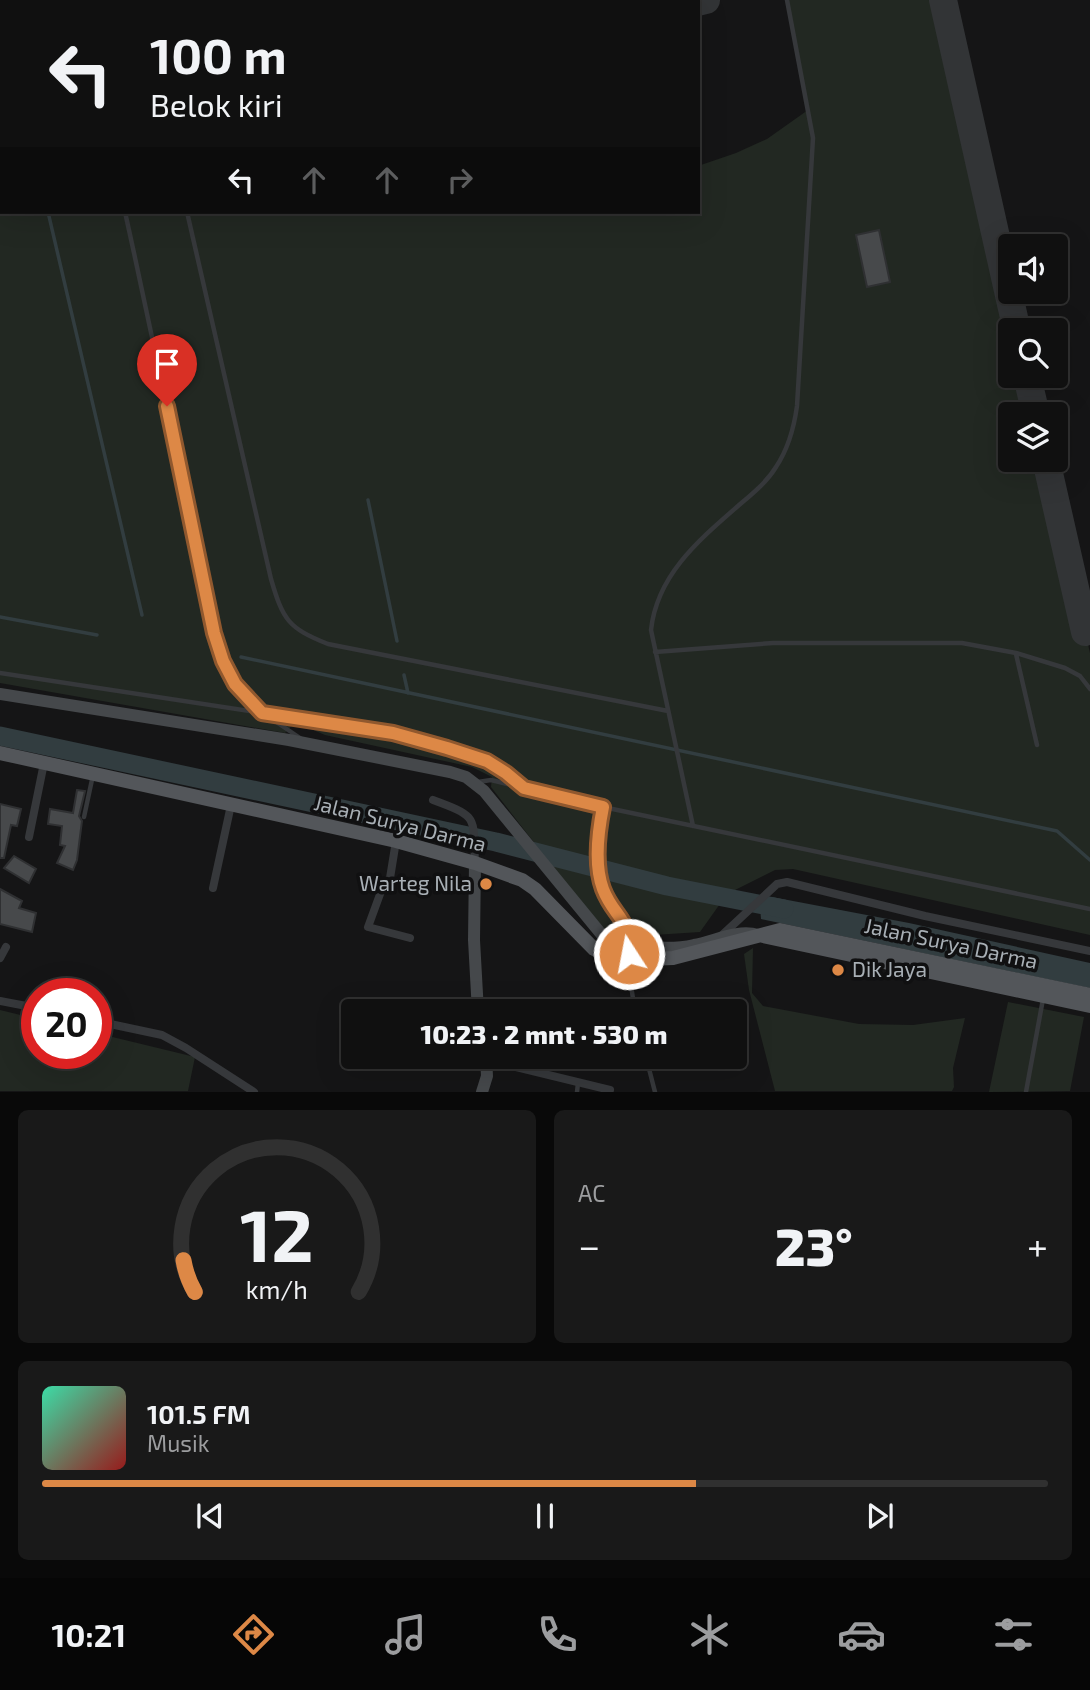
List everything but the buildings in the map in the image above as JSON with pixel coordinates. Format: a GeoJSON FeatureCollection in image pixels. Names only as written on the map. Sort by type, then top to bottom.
{"type":"FeatureCollection","features":[{"type":"Feature","properties":{"kind":"main road"},"geometry":{"type":"LineString","coordinates":[[0,694],[306,743],[450,772],[475,783],[509,820],[549,873],[602,935],[629,945],[690,946],[743,932],[762,936]]}},
{"type":"Feature","properties":{"kind":"main road","name":"Jalan Surya Darma"},"geometry":{"type":"LineString","coordinates":[[0,753],[396,841],[475,863],[515,877],[535,890],[594,949],[610,958],[673,958],[762,936],[809,948],[1044,990],[1090,995]]}},
{"type":"Feature","properties":{"kind":"main road"},"geometry":{"type":"LineString","coordinates":[[475,863],[474,940],[477,999]]}},
{"type":"Feature","properties":{"kind":"main road","name":"Jalan Surya Darma"},"geometry":{"type":"LineString","coordinates":[[1044,990],[1090,1006]]}},
{"type":"Feature","properties":{"kind":"main road"},"geometry":{"type":"LineString","coordinates":[[482,1091],[486,1069]]}},
{"type":"Feature","properties":{"kind":"street"},"geometry":{"type":"LineString","coordinates":[[29,837],[44,764]]}},
{"type":"Feature","properties":{"kind":"street"},"geometry":{"type":"LineString","coordinates":[[433,800],[464,811],[470,817],[474,830],[475,863]]}},
{"type":"Feature","properties":{"kind":"street"},"geometry":{"type":"LineString","coordinates":[[212,888],[230,805]]}},
{"type":"Feature","properties":{"kind":"street"},"geometry":{"type":"LineString","coordinates":[[396,841],[390,878],[383,886],[368,927],[410,938]]}},
{"type":"Feature","properties":{"kind":"street"},"geometry":{"type":"LineString","coordinates":[[717,940],[777,884],[798,883],[925,916],[1090,951]]}},
{"type":"Feature","properties":{"kind":"street"},"geometry":{"type":"LineString","coordinates":[[0,958],[6,947]]}},
{"type":"Feature","properties":{"kind":"street"},"geometry":{"type":"LineString","coordinates":[[0,1001],[21,1005]]}},
{"type":"Feature","properties":{"kind":"street"},"geometry":{"type":"LineString","coordinates":[[112,1024],[162,1035],[254,1091]]}},
{"type":"Feature","properties":{"kind":"street"},"geometry":{"type":"LineString","coordinates":[[519,1069],[578,1087],[610,1090]]}},
{"type":"Feature","properties":{"kind":"lane"},"geometry":{"type":"LineString","coordinates":[[693,826],[654,652],[652,617],[664,585],[690,550],[756,491],[775,469],[786,451],[793,428],[797,406],[813,138],[787,0]]}},
{"type":"Feature","properties":{"kind":"lane"},"geometry":{"type":"LineString","coordinates":[[125,214],[157,352],[204,595],[223,661],[235,684],[262,713],[306,743]]}},
{"type":"Feature","properties":{"kind":"lane"},"geometry":{"type":"LineString","coordinates":[[187,214],[271,579],[285,617],[309,637],[328,644],[668,711]]}},
{"type":"Feature","properties":{"kind":"lane"},"geometry":{"type":"LineString","coordinates":[[654,652],[774,643],[962,643],[1016,653],[1065,668],[1080,676],[1090,689]]}},
{"type":"Feature","properties":{"kind":"lane"},"geometry":{"type":"LineString","coordinates":[[1016,653],[1037,746]]}},
{"type":"Feature","properties":{"kind":"lane"},"geometry":{"type":"LineString","coordinates":[[0,673],[393,733],[487,761],[524,788]]}},
{"type":"Feature","properties":{"kind":"lane"},"geometry":{"type":"LineString","coordinates":[[84,817],[93,775]]}},
{"type":"Feature","properties":{"kind":"lane"},"geometry":{"type":"LineString","coordinates":[[475,783],[491,780],[603,807],[1090,909]]}},
{"type":"Feature","properties":{"kind":"lane"},"geometry":{"type":"LineString","coordinates":[[603,807],[598,839],[600,879],[606,895],[630,935],[629,972],[633,999]]}},
{"type":"Feature","properties":{"kind":"lane"},"geometry":{"type":"LineString","coordinates":[[1026,1091],[1044,990]]}},
{"type":"Feature","properties":{"kind":"lane"},"geometry":{"type":"LineString","coordinates":[[649,1069],[655,1091]]}},
{"type":"Feature","properties":{"kind":"shaded area"},"geometry":{"type":"Polygon","coordinates":[[[787,0],[941,0],[998,248],[998,304],[1011,304],[1014,318],[998,318],[998,388],[1030,388],[1033,402],[998,402],[998,472],[1049,472],[1090,653],[1090,935],[793,869],[775,870],[727,894],[700,932],[623,937],[606,935],[491,787],[492,777],[472,767],[325,735],[295,722],[285,733],[0,683],[0,214],[700,214],[700,165],[767,139],[808,110],[787,0]]]}},
{"type":"Feature","properties":{"kind":"shaded area"},"geometry":{"type":"Polygon","coordinates":[[[772,897],[909,923],[1090,963],[1090,988],[761,919],[760,906],[772,897]]]}},
{"type":"Feature","properties":{"kind":"shaded area"},"geometry":{"type":"Polygon","coordinates":[[[753,948],[752,993],[763,1006],[859,1024],[913,1025],[965,1018],[953,1068],[952,1091],[775,1091],[749,990],[744,954],[753,948]]]}},
{"type":"Feature","properties":{"kind":"shaded area"},"geometry":{"type":"Polygon","coordinates":[[[1008,1002],[1084,1017],[1070,1091],[989,1092],[1008,1002]]]}},
{"type":"Feature","properties":{"kind":"shaded area"},"geometry":{"type":"Polygon","coordinates":[[[0,1010],[21,1015],[21,1069],[112,1069],[112,1037],[195,1057],[188,1091],[0,1091],[0,1010]]]}},
{"type":"Feature","properties":{"kind":"waterway"},"geometry":{"type":"LineString","coordinates":[[48,214],[142,615]]}},
{"type":"Feature","properties":{"kind":"waterway"},"geometry":{"type":"LineString","coordinates":[[368,500],[397,641]]}},
{"type":"Feature","properties":{"kind":"waterway"},"geometry":{"type":"LineString","coordinates":[[0,617],[97,635]]}},
{"type":"Feature","properties":{"kind":"waterway"},"geometry":{"type":"LineString","coordinates":[[241,657],[1057,831],[1090,860]]}},
{"type":"Feature","properties":{"kind":"waterway"},"geometry":{"type":"LineString","coordinates":[[404,675],[408,693]]}},
{"type":"Feature","properties":{"kind":"waterway"},"geometry":{"type":"LineString","coordinates":[[0,736],[496,842],[667,886],[784,909]]}},
{"type":"Feature","properties":{"kind":"taxiway"},"geometry":{"type":"LineString","coordinates":[[700,2],[706,0]]}},
{"type":"Feature","properties":{"kind":"taxiway"},"geometry":{"type":"LineString","coordinates":[[943,0],[1014,318]]}},
{"type":"Feature","properties":{"kind":"taxiway"},"geometry":{"type":"LineString","coordinates":[[1030,388],[1033,402]]}},
{"type":"Feature","properties":{"kind":"taxiway"},"geometry":{"type":"LineString","coordinates":[[1049,472],[1085,632]]}},
{"type":"Feature","properties":{"kind":"place","name":"Warteg Nila"},"geometry":{"type":"Point","coordinates":[486,884]}},
{"type":"Feature","properties":{"kind":"place","name":"Dik Jaya"},"geometry":{"type":"Point","coordinates":[838,970]}},
{"type":"Feature","properties":{"kind":"route"},"geometry":{"type":"LineString","coordinates":[[167,406],[204,595],[223,661],[235,684],[262,713],[393,733],[487,761],[524,788],[603,807],[598,839],[600,879],[602,888],[630,935],[629,954]]}}]}
